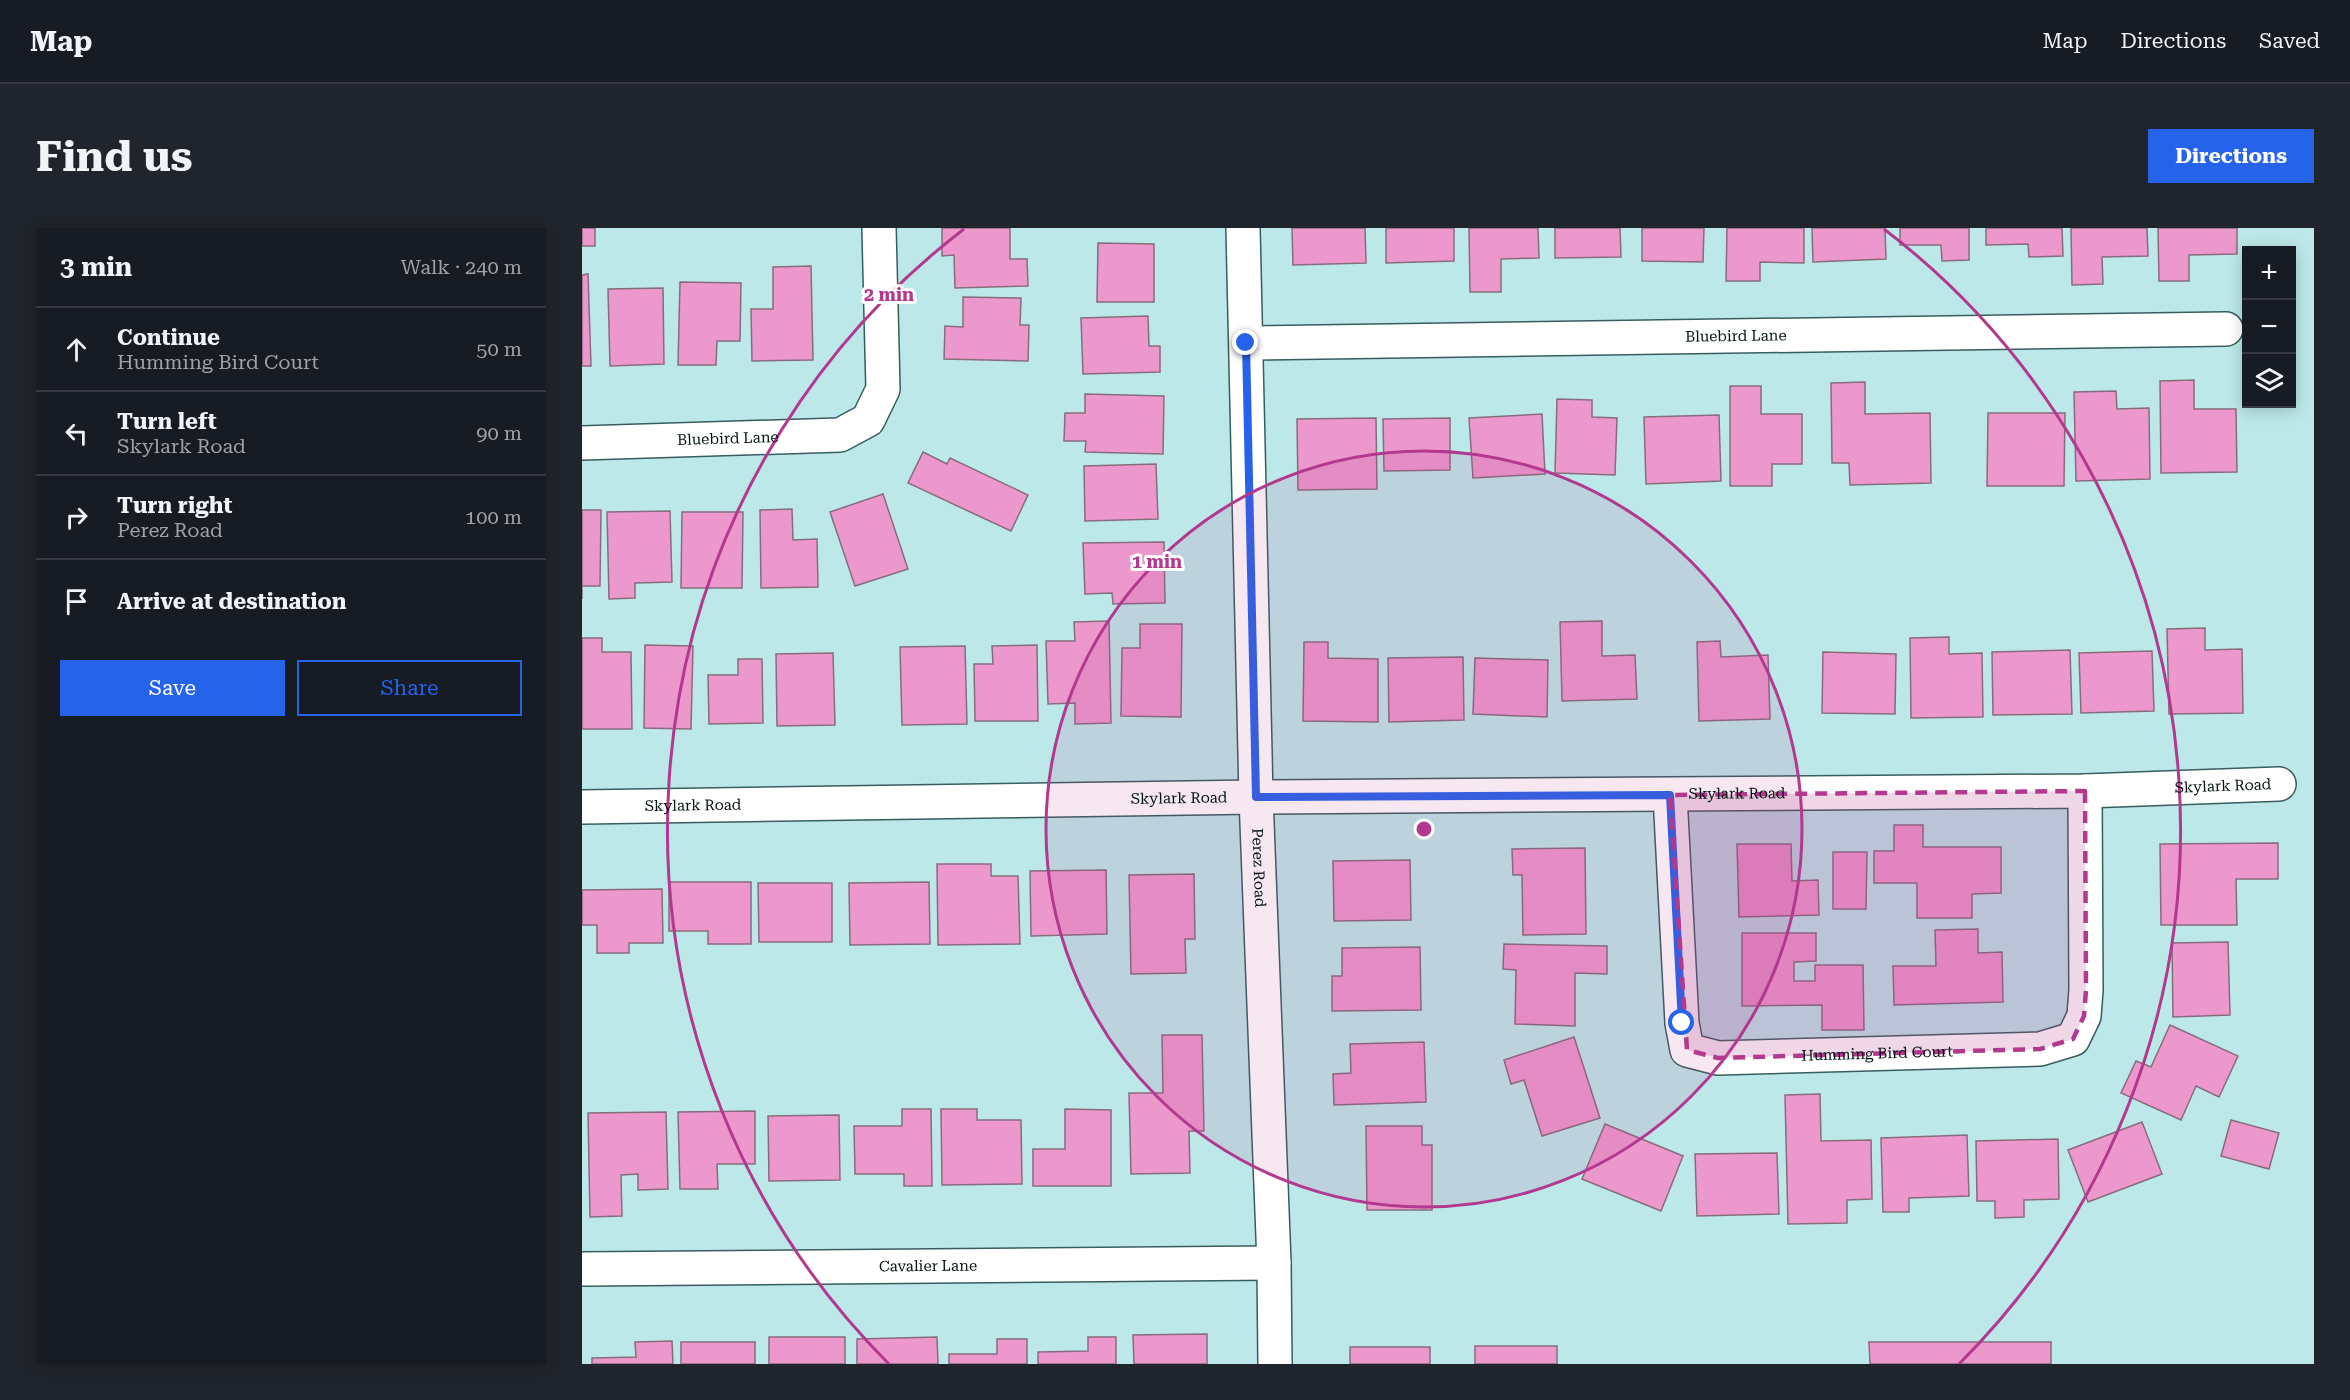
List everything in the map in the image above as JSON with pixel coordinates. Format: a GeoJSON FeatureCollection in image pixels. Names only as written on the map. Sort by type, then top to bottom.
{"type":"FeatureCollection","features":[{"type":"Feature","properties":{"kind":"street","name":"Bluebird Lane"},"geometry":{"type":"LineString","coordinates":[[582,443],[840,435],[868,420],[884,388],[879,228]]}},
{"type":"Feature","properties":{"kind":"street","name":"Perez Road"},"geometry":{"type":"LineString","coordinates":[[1243,228],[1256,797],[1274,1263],[1275,1364]]}},
{"type":"Feature","properties":{"kind":"street","name":"Bluebird Lane"},"geometry":{"type":"LineString","coordinates":[[1246,343],[2226,329]]}},
{"type":"Feature","properties":{"kind":"street","name":"Skylark Road"},"geometry":{"type":"LineString","coordinates":[[582,807],[1256,797],[2085,791],[2279,784]]}},
{"type":"Feature","properties":{"kind":"street","name":"Humming Bird Court"},"geometry":{"type":"LineString","coordinates":[[1670,795],[1682,1023],[1687,1050],[1718,1058],[2040,1048],[2073,1039],[2084,1016],[2086,990],[2085,791]]}},
{"type":"Feature","properties":{"kind":"street","name":"Cavalier Lane"},"geometry":{"type":"LineString","coordinates":[[582,1269],[1274,1263]]}},
{"type":"Feature","properties":{"kind":"highlighted area"},"geometry":{"type":"Polygon","coordinates":[[[2085,791],[2086,990],[2084,1016],[2073,1039],[2040,1049],[1718,1058],[1687,1050],[1670,795],[2085,791]]]}},
{"type":"Feature","properties":{"kind":"building"},"geometry":{"type":"Polygon","coordinates":[[[582,228],[595,228],[595,246],[582,246],[582,228]]]}},
{"type":"Feature","properties":{"kind":"building"},"geometry":{"type":"Polygon","coordinates":[[[942,228],[1010,228],[1010,259],[1027,259],[1028,286],[955,288],[954,255],[942,256],[942,228]]]}},
{"type":"Feature","properties":{"kind":"building"},"geometry":{"type":"Polygon","coordinates":[[[1292,228],[1365,228],[1366,263],[1293,265],[1292,228]]]}},
{"type":"Feature","properties":{"kind":"building"},"geometry":{"type":"Polygon","coordinates":[[[1386,228],[1454,228],[1454,261],[1386,263],[1386,228]]]}},
{"type":"Feature","properties":{"kind":"building"},"geometry":{"type":"Polygon","coordinates":[[[1469,228],[1538,228],[1539,258],[1501,259],[1501,292],[1470,292],[1469,228]]]}},
{"type":"Feature","properties":{"kind":"building"},"geometry":{"type":"Polygon","coordinates":[[[1555,228],[1620,228],[1621,257],[1555,258],[1555,228]]]}},
{"type":"Feature","properties":{"kind":"building"},"geometry":{"type":"Polygon","coordinates":[[[1642,228],[1704,228],[1703,262],[1642,261],[1642,228]]]}},
{"type":"Feature","properties":{"kind":"building"},"geometry":{"type":"Polygon","coordinates":[[[1727,228],[1804,228],[1804,263],[1760,262],[1760,281],[1726,281],[1727,228]]]}},
{"type":"Feature","properties":{"kind":"building"},"geometry":{"type":"Polygon","coordinates":[[[1812,228],[1885,228],[1886,259],[1813,262],[1812,228]]]}},
{"type":"Feature","properties":{"kind":"building"},"geometry":{"type":"Polygon","coordinates":[[[1900,228],[1969,228],[1969,260],[1942,261],[1941,245],[1900,245],[1900,228]]]}},
{"type":"Feature","properties":{"kind":"building"},"geometry":{"type":"Polygon","coordinates":[[[1986,228],[2062,228],[2063,256],[2029,257],[2028,244],[1986,245],[1986,228]]]}},
{"type":"Feature","properties":{"kind":"building"},"geometry":{"type":"Polygon","coordinates":[[[2071,228],[2147,228],[2148,256],[2102,257],[2103,284],[2072,285],[2071,228]]]}},
{"type":"Feature","properties":{"kind":"building"},"geometry":{"type":"Polygon","coordinates":[[[2158,228],[2237,228],[2237,254],[2189,255],[2189,281],[2159,281],[2158,228]]]}},
{"type":"Feature","properties":{"kind":"building"},"geometry":{"type":"Polygon","coordinates":[[[1098,243],[1154,244],[1154,302],[1097,302],[1098,243]]]}},
{"type":"Feature","properties":{"kind":"building"},"geometry":{"type":"Polygon","coordinates":[[[811,266],[813,360],[752,361],[751,309],[773,309],[773,267],[811,266]]]}},
{"type":"Feature","properties":{"kind":"building"},"geometry":{"type":"Polygon","coordinates":[[[588,274],[591,366],[582,366],[582,275],[588,274]]]}},
{"type":"Feature","properties":{"kind":"building"},"geometry":{"type":"Polygon","coordinates":[[[680,282],[741,283],[740,341],[717,341],[716,365],[678,365],[680,282]]]}},
{"type":"Feature","properties":{"kind":"building"},"geometry":{"type":"Polygon","coordinates":[[[663,288],[664,364],[610,366],[608,289],[663,288]]]}},
{"type":"Feature","properties":{"kind":"building"},"geometry":{"type":"Polygon","coordinates":[[[963,297],[1021,298],[1020,325],[1029,325],[1028,361],[944,359],[945,326],[963,327],[963,297]]]}},
{"type":"Feature","properties":{"kind":"building"},"geometry":{"type":"Polygon","coordinates":[[[1148,316],[1149,346],[1160,346],[1160,372],[1083,374],[1081,318],[1148,316]]]}},
{"type":"Feature","properties":{"kind":"building"},"geometry":{"type":"Polygon","coordinates":[[[2194,380],[2194,409],[2236,409],[2237,472],[2161,473],[2160,381],[2194,380]]]}},
{"type":"Feature","properties":{"kind":"building"},"geometry":{"type":"Polygon","coordinates":[[[1865,382],[1865,414],[1930,413],[1931,483],[1850,485],[1849,463],[1832,463],[1831,383],[1865,382]]]}},
{"type":"Feature","properties":{"kind":"building"},"geometry":{"type":"Polygon","coordinates":[[[1730,386],[1761,386],[1761,414],[1802,414],[1802,464],[1772,464],[1772,486],[1730,486],[1730,386]]]}},
{"type":"Feature","properties":{"kind":"building"},"geometry":{"type":"Polygon","coordinates":[[[2116,391],[2117,409],[2149,408],[2150,479],[2076,481],[2074,392],[2116,391]]]}},
{"type":"Feature","properties":{"kind":"building"},"geometry":{"type":"Polygon","coordinates":[[[1085,394],[1164,396],[1163,454],[1085,452],[1086,441],[1064,441],[1065,413],[1085,413],[1085,394]]]}},
{"type":"Feature","properties":{"kind":"building"},"geometry":{"type":"Polygon","coordinates":[[[1557,399],[1592,400],[1592,417],[1617,418],[1615,475],[1555,473],[1557,399]]]}},
{"type":"Feature","properties":{"kind":"building"},"geometry":{"type":"Polygon","coordinates":[[[1988,413],[2065,413],[2064,486],[1987,486],[1988,413]]]}},
{"type":"Feature","properties":{"kind":"building"},"geometry":{"type":"Polygon","coordinates":[[[1542,414],[1545,474],[1473,478],[1469,418],[1542,414]]]}},
{"type":"Feature","properties":{"kind":"building"},"geometry":{"type":"Polygon","coordinates":[[[1719,415],[1721,481],[1646,484],[1644,417],[1719,415]]]}},
{"type":"Feature","properties":{"kind":"building"},"geometry":{"type":"Polygon","coordinates":[[[1376,418],[1377,489],[1298,490],[1297,419],[1376,418]]]}},
{"type":"Feature","properties":{"kind":"building"},"geometry":{"type":"Polygon","coordinates":[[[1450,418],[1450,470],[1384,471],[1383,419],[1450,418]]]}},
{"type":"Feature","properties":{"kind":"building"},"geometry":{"type":"Polygon","coordinates":[[[923,452],[947,464],[950,458],[1028,495],[1011,531],[908,483],[923,452]]]}},
{"type":"Feature","properties":{"kind":"building"},"geometry":{"type":"Polygon","coordinates":[[[1156,464],[1158,519],[1085,521],[1084,466],[1156,464]]]}},
{"type":"Feature","properties":{"kind":"building"},"geometry":{"type":"Polygon","coordinates":[[[883,494],[908,569],[855,586],[830,512],[883,494]]]}},
{"type":"Feature","properties":{"kind":"building"},"geometry":{"type":"Polygon","coordinates":[[[792,509],[793,540],[817,539],[818,587],[761,588],[760,510],[792,509]]]}},
{"type":"Feature","properties":{"kind":"building"},"geometry":{"type":"Polygon","coordinates":[[[582,510],[601,510],[600,586],[582,586],[582,510]]]}},
{"type":"Feature","properties":{"kind":"building"},"geometry":{"type":"Polygon","coordinates":[[[670,511],[672,582],[635,583],[635,598],[609,599],[607,512],[670,511]]]}},
{"type":"Feature","properties":{"kind":"building"},"geometry":{"type":"Polygon","coordinates":[[[682,512],[743,512],[742,588],[681,588],[682,512]]]}},
{"type":"Feature","properties":{"kind":"building"},"geometry":{"type":"Polygon","coordinates":[[[1164,542],[1165,603],[1113,604],[1112,593],[1085,594],[1083,543],[1164,542]]]}},
{"type":"Feature","properties":{"kind":"building"},"geometry":{"type":"Polygon","coordinates":[[[1109,621],[1111,723],[1075,724],[1075,703],[1048,704],[1046,641],[1075,641],[1074,622],[1109,621]]]}},
{"type":"Feature","properties":{"kind":"building"},"geometry":{"type":"Polygon","coordinates":[[[1602,621],[1602,656],[1635,655],[1637,699],[1562,701],[1560,622],[1602,621]]]}},
{"type":"Feature","properties":{"kind":"building"},"geometry":{"type":"Polygon","coordinates":[[[1140,624],[1182,624],[1181,717],[1121,716],[1122,648],[1140,648],[1140,624]]]}},
{"type":"Feature","properties":{"kind":"building"},"geometry":{"type":"Polygon","coordinates":[[[2205,628],[2205,650],[2242,649],[2243,713],[2169,714],[2167,629],[2205,628]]]}},
{"type":"Feature","properties":{"kind":"building"},"geometry":{"type":"Polygon","coordinates":[[[1949,637],[1949,654],[1982,653],[1983,717],[1911,718],[1910,638],[1949,637]]]}},
{"type":"Feature","properties":{"kind":"building"},"geometry":{"type":"Polygon","coordinates":[[[582,638],[602,638],[602,652],[631,652],[632,729],[582,729],[582,638]]]}},
{"type":"Feature","properties":{"kind":"building"},"geometry":{"type":"Polygon","coordinates":[[[1720,641],[1721,657],[1768,655],[1770,719],[1699,721],[1697,642],[1720,641]]]}},
{"type":"Feature","properties":{"kind":"building"},"geometry":{"type":"Polygon","coordinates":[[[1304,642],[1328,642],[1328,658],[1378,659],[1378,722],[1303,721],[1304,642]]]}},
{"type":"Feature","properties":{"kind":"building"},"geometry":{"type":"Polygon","coordinates":[[[645,645],[693,646],[691,729],[644,728],[645,645]]]}},
{"type":"Feature","properties":{"kind":"building"},"geometry":{"type":"Polygon","coordinates":[[[1037,645],[1038,721],[975,721],[974,664],[993,664],[992,646],[1037,645]]]}},
{"type":"Feature","properties":{"kind":"building"},"geometry":{"type":"Polygon","coordinates":[[[965,646],[967,724],[902,725],[900,647],[965,646]]]}},
{"type":"Feature","properties":{"kind":"building"},"geometry":{"type":"Polygon","coordinates":[[[2070,650],[2072,714],[1993,715],[1992,652],[2070,650]]]}},
{"type":"Feature","properties":{"kind":"building"},"geometry":{"type":"Polygon","coordinates":[[[2152,651],[2154,711],[2081,713],[2079,653],[2152,651]]]}},
{"type":"Feature","properties":{"kind":"building"},"geometry":{"type":"Polygon","coordinates":[[[1823,652],[1896,654],[1895,714],[1822,713],[1823,652]]]}},
{"type":"Feature","properties":{"kind":"building"},"geometry":{"type":"Polygon","coordinates":[[[833,653],[835,725],[777,726],[776,654],[833,653]]]}},
{"type":"Feature","properties":{"kind":"building"},"geometry":{"type":"Polygon","coordinates":[[[1463,657],[1464,720],[1389,722],[1388,658],[1463,657]]]}},
{"type":"Feature","properties":{"kind":"building"},"geometry":{"type":"Polygon","coordinates":[[[1475,658],[1548,660],[1547,717],[1473,714],[1475,658]]]}},
{"type":"Feature","properties":{"kind":"building"},"geometry":{"type":"Polygon","coordinates":[[[738,659],[762,659],[763,723],[709,724],[708,675],[738,675],[738,659]]]}},
{"type":"Feature","properties":{"kind":"building"},"geometry":{"type":"Polygon","coordinates":[[[1894,825],[1923,825],[1923,847],[2001,847],[2001,893],[1972,894],[1972,918],[1917,918],[1917,883],[1874,883],[1874,851],[1894,851],[1894,825]]]}},
{"type":"Feature","properties":{"kind":"building"},"geometry":{"type":"Polygon","coordinates":[[[2278,843],[2278,879],[2236,879],[2237,925],[2161,925],[2160,844],[2278,843]]]}},
{"type":"Feature","properties":{"kind":"building"},"geometry":{"type":"Polygon","coordinates":[[[1737,844],[1791,844],[1792,881],[1818,880],[1819,915],[1739,917],[1737,844]]]}},
{"type":"Feature","properties":{"kind":"building"},"geometry":{"type":"Polygon","coordinates":[[[1585,848],[1586,934],[1523,935],[1522,875],[1513,875],[1512,849],[1585,848]]]}},
{"type":"Feature","properties":{"kind":"building"},"geometry":{"type":"Polygon","coordinates":[[[1833,852],[1867,852],[1866,909],[1833,909],[1833,852]]]}},
{"type":"Feature","properties":{"kind":"building"},"geometry":{"type":"Polygon","coordinates":[[[1410,860],[1411,920],[1334,921],[1333,861],[1410,860]]]}},
{"type":"Feature","properties":{"kind":"building"},"geometry":{"type":"Polygon","coordinates":[[[937,864],[991,864],[991,876],[1018,876],[1020,944],[938,945],[937,864]]]}},
{"type":"Feature","properties":{"kind":"building"},"geometry":{"type":"Polygon","coordinates":[[[1106,870],[1107,934],[1031,936],[1030,871],[1106,870]]]}},
{"type":"Feature","properties":{"kind":"building"},"geometry":{"type":"Polygon","coordinates":[[[1194,874],[1195,939],[1185,939],[1186,973],[1131,974],[1129,875],[1194,874]]]}},
{"type":"Feature","properties":{"kind":"building"},"geometry":{"type":"Polygon","coordinates":[[[669,882],[751,882],[751,944],[708,944],[708,931],[669,931],[669,882]]]}},
{"type":"Feature","properties":{"kind":"building"},"geometry":{"type":"Polygon","coordinates":[[[929,882],[930,944],[850,945],[849,883],[929,882]]]}},
{"type":"Feature","properties":{"kind":"building"},"geometry":{"type":"Polygon","coordinates":[[[758,883],[832,883],[832,942],[759,942],[758,883]]]}},
{"type":"Feature","properties":{"kind":"building"},"geometry":{"type":"Polygon","coordinates":[[[662,889],[663,943],[629,943],[629,953],[597,953],[597,925],[582,925],[582,890],[662,889]]]}},
{"type":"Feature","properties":{"kind":"building"},"geometry":{"type":"Polygon","coordinates":[[[1978,929],[1978,953],[2002,952],[2003,1002],[1894,1005],[1893,966],[1936,966],[1935,930],[1978,929]]]}},
{"type":"Feature","properties":{"kind":"building"},"geometry":{"type":"Polygon","coordinates":[[[1742,933],[1816,933],[1816,961],[1794,962],[1794,981],[1815,981],[1815,965],[1863,965],[1864,1030],[1822,1030],[1822,1005],[1742,1006],[1742,933]]]}},
{"type":"Feature","properties":{"kind":"building"},"geometry":{"type":"Polygon","coordinates":[[[2228,942],[2230,1015],[2173,1017],[2172,943],[2228,942]]]}},
{"type":"Feature","properties":{"kind":"building"},"geometry":{"type":"Polygon","coordinates":[[[1504,944],[1607,946],[1607,974],[1575,973],[1575,1026],[1515,1024],[1516,970],[1503,969],[1504,944]]]}},
{"type":"Feature","properties":{"kind":"building"},"geometry":{"type":"Polygon","coordinates":[[[1420,947],[1421,1010],[1332,1011],[1332,976],[1342,976],[1342,948],[1420,947]]]}},
{"type":"Feature","properties":{"kind":"building"},"geometry":{"type":"Polygon","coordinates":[[[2170,1025],[2238,1056],[2219,1097],[2196,1086],[2181,1120],[2121,1093],[2136,1061],[2151,1067],[2170,1025]]]}},
{"type":"Feature","properties":{"kind":"building"},"geometry":{"type":"Polygon","coordinates":[[[1162,1035],[1202,1035],[1204,1131],[1189,1131],[1190,1173],[1131,1174],[1129,1093],[1163,1093],[1162,1035]]]}},
{"type":"Feature","properties":{"kind":"building"},"geometry":{"type":"Polygon","coordinates":[[[1574,1037],[1600,1118],[1542,1136],[1524,1080],[1511,1084],[1504,1060],[1574,1037]]]}},
{"type":"Feature","properties":{"kind":"building"},"geometry":{"type":"Polygon","coordinates":[[[1424,1042],[1426,1102],[1334,1105],[1333,1074],[1351,1073],[1350,1044],[1424,1042]]]}},
{"type":"Feature","properties":{"kind":"building"},"geometry":{"type":"Polygon","coordinates":[[[1820,1094],[1821,1141],[1871,1140],[1872,1199],[1847,1200],[1847,1223],[1788,1224],[1785,1095],[1820,1094]]]}},
{"type":"Feature","properties":{"kind":"building"},"geometry":{"type":"Polygon","coordinates":[[[902,1109],[931,1109],[932,1186],[904,1186],[904,1174],[855,1174],[854,1126],[902,1126],[902,1109]]]}},
{"type":"Feature","properties":{"kind":"building"},"geometry":{"type":"Polygon","coordinates":[[[941,1109],[977,1109],[977,1120],[1021,1120],[1022,1184],[942,1185],[941,1109]]]}},
{"type":"Feature","properties":{"kind":"building"},"geometry":{"type":"Polygon","coordinates":[[[1065,1109],[1111,1110],[1111,1186],[1033,1186],[1033,1149],[1065,1149],[1065,1109]]]}},
{"type":"Feature","properties":{"kind":"building"},"geometry":{"type":"Polygon","coordinates":[[[755,1111],[755,1164],[717,1164],[718,1189],[680,1189],[678,1112],[755,1111]]]}},
{"type":"Feature","properties":{"kind":"building"},"geometry":{"type":"Polygon","coordinates":[[[666,1112],[668,1189],[638,1190],[638,1174],[621,1175],[622,1216],[590,1217],[588,1113],[666,1112]]]}},
{"type":"Feature","properties":{"kind":"building"},"geometry":{"type":"Polygon","coordinates":[[[839,1115],[840,1180],[769,1181],[768,1116],[839,1115]]]}},
{"type":"Feature","properties":{"kind":"building"},"geometry":{"type":"Polygon","coordinates":[[[2231,1120],[2279,1133],[2269,1169],[2221,1156],[2231,1120]]]}},
{"type":"Feature","properties":{"kind":"building"},"geometry":{"type":"Polygon","coordinates":[[[2142,1122],[2162,1174],[2088,1202],[2068,1150],[2142,1122]]]}},
{"type":"Feature","properties":{"kind":"building"},"geometry":{"type":"Polygon","coordinates":[[[1605,1124],[1683,1156],[1661,1211],[1582,1179],[1605,1124]]]}},
{"type":"Feature","properties":{"kind":"building"},"geometry":{"type":"Polygon","coordinates":[[[1366,1126],[1422,1126],[1422,1145],[1432,1145],[1432,1210],[1367,1210],[1366,1126]]]}},
{"type":"Feature","properties":{"kind":"building"},"geometry":{"type":"Polygon","coordinates":[[[1967,1135],[1969,1196],[1909,1198],[1909,1212],[1883,1212],[1881,1138],[1967,1135]]]}},
{"type":"Feature","properties":{"kind":"building"},"geometry":{"type":"Polygon","coordinates":[[[2058,1139],[2059,1199],[2024,1200],[2024,1217],[1995,1218],[1995,1201],[1977,1201],[1976,1141],[2058,1139]]]}},
{"type":"Feature","properties":{"kind":"building"},"geometry":{"type":"Polygon","coordinates":[[[1777,1153],[1779,1214],[1697,1216],[1695,1154],[1777,1153]]]}},
{"type":"Feature","properties":{"kind":"building"},"geometry":{"type":"Polygon","coordinates":[[[1207,1334],[1207,1364],[1134,1364],[1133,1335],[1207,1334]]]}},
{"type":"Feature","properties":{"kind":"building"},"geometry":{"type":"Polygon","coordinates":[[[769,1337],[845,1337],[845,1364],[769,1364],[769,1337]]]}},
{"type":"Feature","properties":{"kind":"building"},"geometry":{"type":"Polygon","coordinates":[[[937,1337],[938,1364],[857,1364],[857,1339],[937,1337]]]}},
{"type":"Feature","properties":{"kind":"building"},"geometry":{"type":"Polygon","coordinates":[[[1088,1337],[1116,1337],[1116,1364],[1038,1364],[1038,1352],[1088,1351],[1088,1337]]]}},
{"type":"Feature","properties":{"kind":"building"},"geometry":{"type":"Polygon","coordinates":[[[997,1339],[1027,1339],[1027,1364],[949,1364],[949,1354],[997,1354],[997,1339]]]}},
{"type":"Feature","properties":{"kind":"building"},"geometry":{"type":"Polygon","coordinates":[[[672,1341],[673,1364],[592,1364],[592,1358],[636,1357],[635,1342],[672,1341]]]}},
{"type":"Feature","properties":{"kind":"building"},"geometry":{"type":"Polygon","coordinates":[[[681,1342],[755,1342],[755,1364],[681,1364],[681,1342]]]}},
{"type":"Feature","properties":{"kind":"building"},"geometry":{"type":"Polygon","coordinates":[[[1869,1342],[2051,1342],[2051,1364],[1870,1364],[1869,1342]]]}},
{"type":"Feature","properties":{"kind":"building"},"geometry":{"type":"Polygon","coordinates":[[[1475,1346],[1557,1346],[1557,1364],[1475,1364],[1475,1346]]]}},
{"type":"Feature","properties":{"kind":"building"},"geometry":{"type":"Polygon","coordinates":[[[1350,1347],[1430,1347],[1430,1364],[1350,1364],[1350,1347]]]}},
{"type":"Feature","properties":{"kind":"route"},"geometry":{"type":"LineString","coordinates":[[1246,343],[1256,797],[1670,795],[1682,1023]]}}]}
